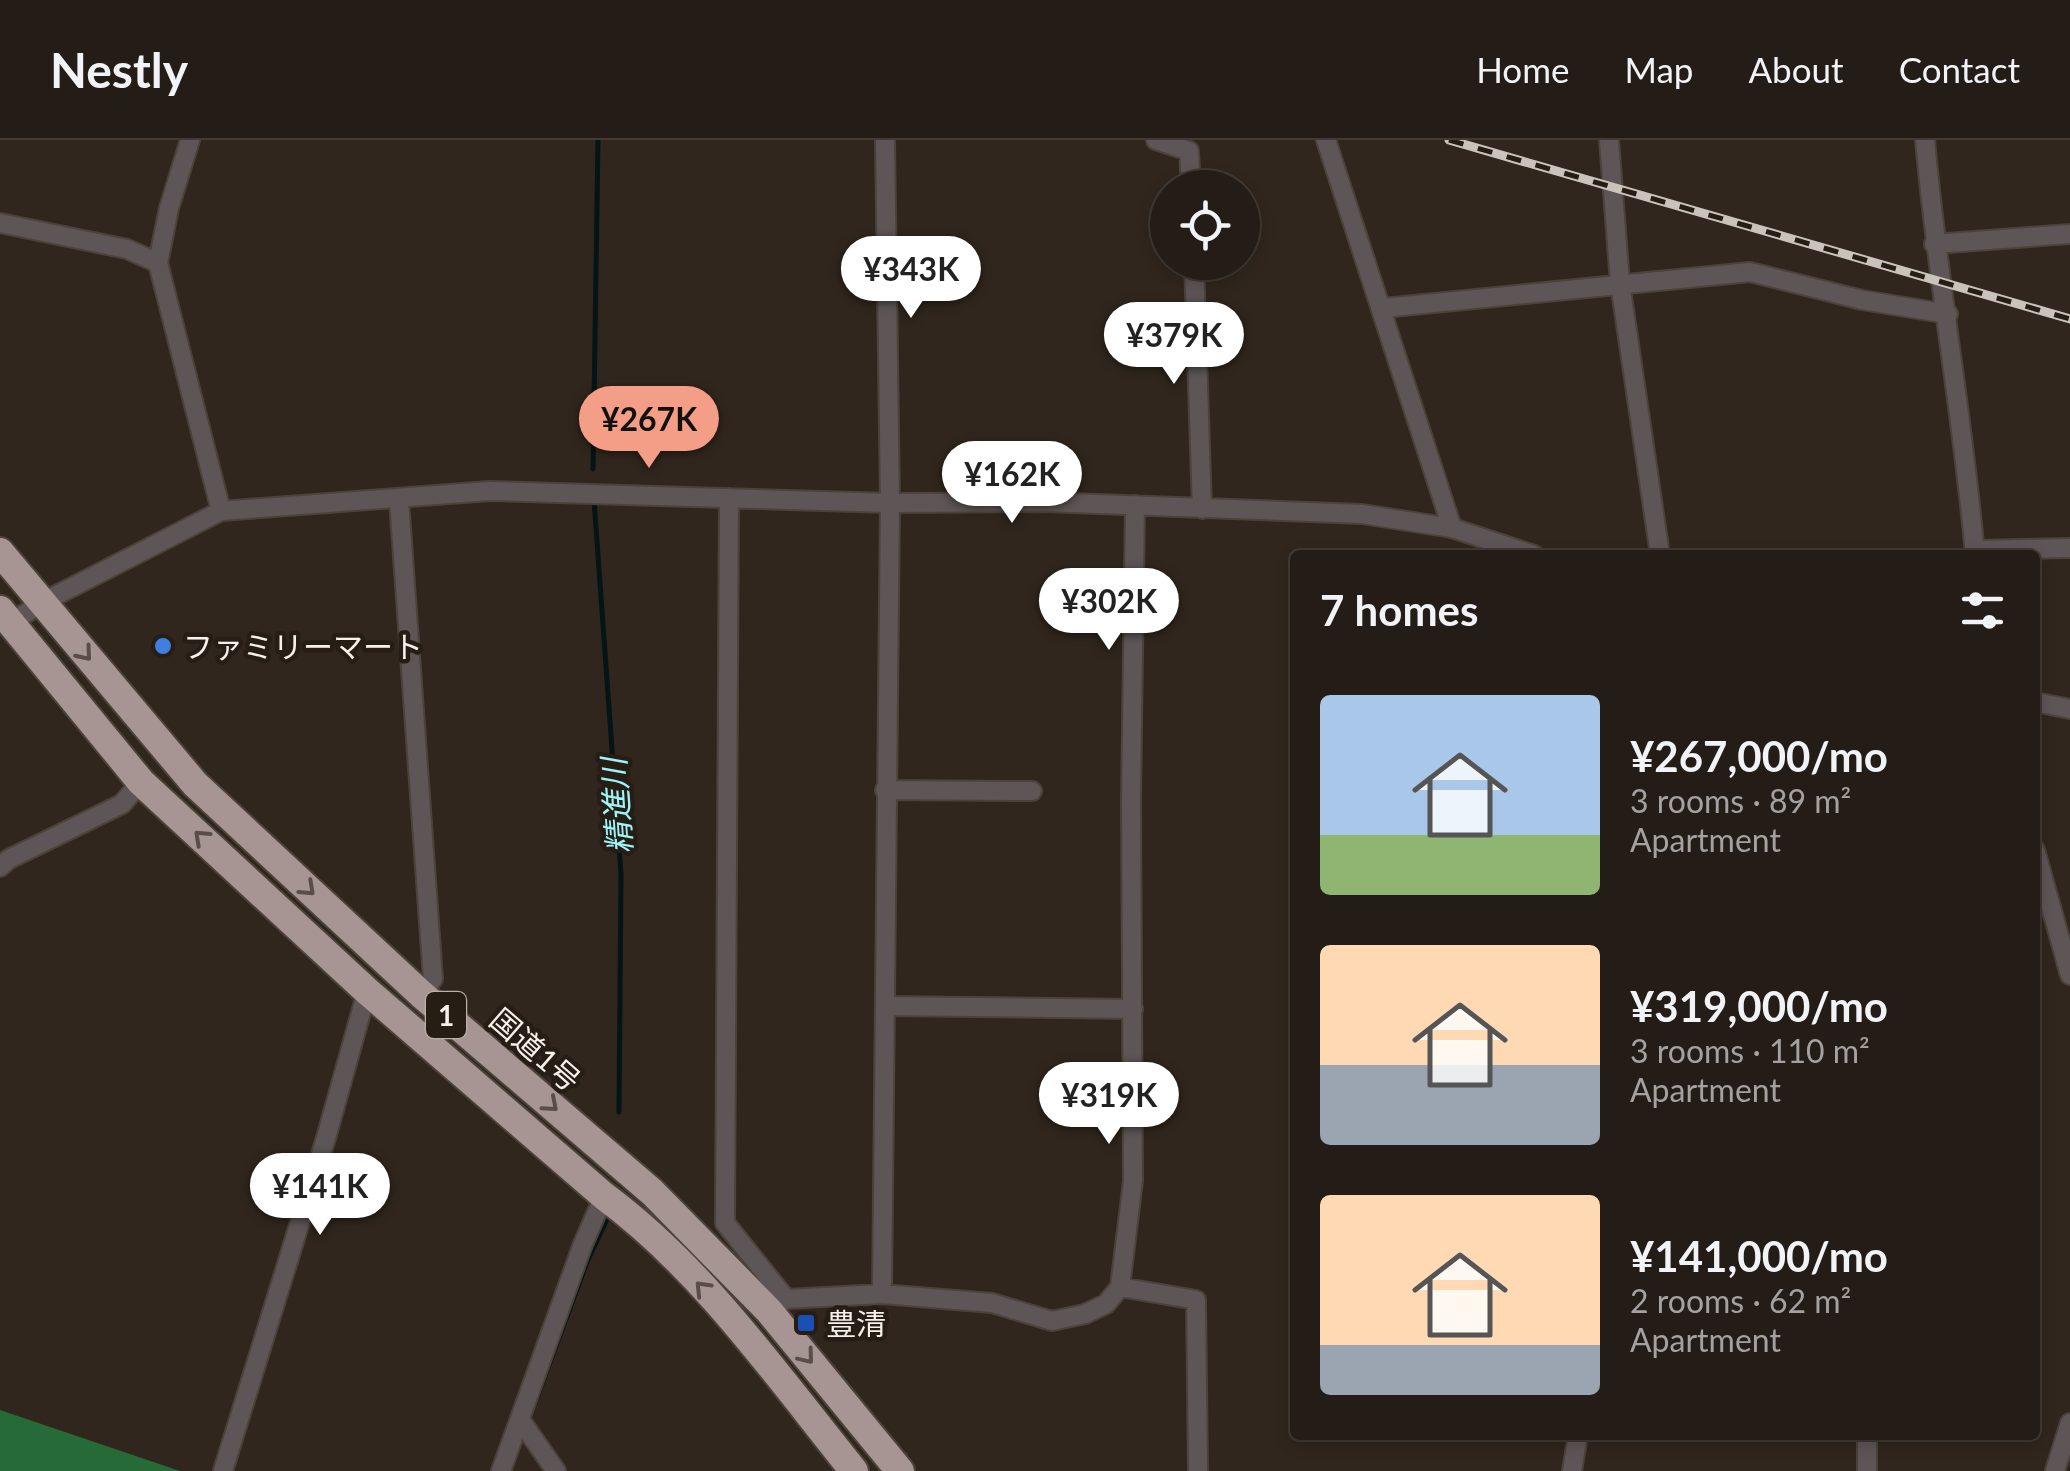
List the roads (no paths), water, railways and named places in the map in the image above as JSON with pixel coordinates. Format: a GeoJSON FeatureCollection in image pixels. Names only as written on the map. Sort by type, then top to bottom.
{"type":"FeatureCollection","features":[{"type":"Feature","properties":{"kind":"highway","name":"国道1号"},"geometry":{"type":"LineString","coordinates":[[0,552],[195,784],[421,994],[777,1305],[900,1471]]}},
{"type":"Feature","properties":{"kind":"highway","name":"1"},"geometry":{"type":"LineString","coordinates":[[6,616],[141,782],[368,991],[604,1196],[636,1219],[713,1298],[854,1471]]}},
{"type":"Feature","properties":{"kind":"street"},"geometry":{"type":"LineString","coordinates":[[190,140],[169,208],[158,263],[220,511]]}},
{"type":"Feature","properties":{"kind":"street"},"geometry":{"type":"LineString","coordinates":[[882,1294],[884,790],[890,503],[885,140]]}},
{"type":"Feature","properties":{"kind":"street"},"geometry":{"type":"LineString","coordinates":[[1156,140],[1189,151],[1190,170]]}},
{"type":"Feature","properties":{"kind":"street"},"geometry":{"type":"LineString","coordinates":[[1326,140],[1452,528]]}},
{"type":"Feature","properties":{"kind":"street"},"geometry":{"type":"LineString","coordinates":[[1608,140],[1620,283],[1659,550]]}},
{"type":"Feature","properties":{"kind":"street"},"geometry":{"type":"LineString","coordinates":[[1925,140],[1934,244],[1948,314],[1975,550]]}},
{"type":"Feature","properties":{"kind":"street"},"geometry":{"type":"LineString","coordinates":[[0,223],[127,250],[158,263]]}},
{"type":"Feature","properties":{"kind":"street"},"geometry":{"type":"LineString","coordinates":[[1934,244],[2070,234]]}},
{"type":"Feature","properties":{"kind":"street"},"geometry":{"type":"LineString","coordinates":[[1383,308],[1750,272],[1862,300],[1948,314]]}},
{"type":"Feature","properties":{"kind":"street"},"geometry":{"type":"LineString","coordinates":[[1195,280],[1202,509]]}},
{"type":"Feature","properties":{"kind":"street"},"geometry":{"type":"LineString","coordinates":[[6,616],[41,603],[220,511],[490,490],[1362,514],[1452,528],[1519,550]]}},
{"type":"Feature","properties":{"kind":"street"},"geometry":{"type":"LineString","coordinates":[[729,498],[725,1223],[777,1305],[882,1294],[992,1303],[1052,1321],[1085,1314],[1106,1304],[1120,1287],[1132,1182],[1134,505]]}},
{"type":"Feature","properties":{"kind":"street"},"geometry":{"type":"LineString","coordinates":[[400,500],[433,979],[421,994]]}},
{"type":"Feature","properties":{"kind":"street"},"geometry":{"type":"LineString","coordinates":[[2032,550],[2070,548]]}},
{"type":"Feature","properties":{"kind":"street"},"geometry":{"type":"LineString","coordinates":[[2040,703],[2070,709]]}},
{"type":"Feature","properties":{"kind":"street"},"geometry":{"type":"LineString","coordinates":[[0,867],[122,804],[141,782]]}},
{"type":"Feature","properties":{"kind":"street"},"geometry":{"type":"LineString","coordinates":[[884,790],[1032,791]]}},
{"type":"Feature","properties":{"kind":"street"},"geometry":{"type":"LineString","coordinates":[[2040,868],[2070,975]]}},
{"type":"Feature","properties":{"kind":"street"},"geometry":{"type":"LineString","coordinates":[[222,1471],[368,991]]}},
{"type":"Feature","properties":{"kind":"street"},"geometry":{"type":"LineString","coordinates":[[884,1006],[1133,1009]]}},
{"type":"Feature","properties":{"kind":"street"},"geometry":{"type":"LineString","coordinates":[[501,1471],[604,1196]]}},
{"type":"Feature","properties":{"kind":"street"},"geometry":{"type":"LineString","coordinates":[[1120,1287],[1196,1300],[1198,1471]]}},
{"type":"Feature","properties":{"kind":"street"},"geometry":{"type":"LineString","coordinates":[[521,1420],[556,1471]]}},
{"type":"Feature","properties":{"kind":"street"},"geometry":{"type":"LineString","coordinates":[[2055,1471],[2070,1423]]}},
{"type":"Feature","properties":{"kind":"street"},"geometry":{"type":"LineString","coordinates":[[1572,1471],[1577,1440]]}},
{"type":"Feature","properties":{"kind":"street"},"geometry":{"type":"LineString","coordinates":[[1867,1440],[1867,1471]]}},
{"type":"Feature","properties":{"kind":"waterway","name":"精進川"},"geometry":{"type":"LineString","coordinates":[[593,469],[598,140]]}},
{"type":"Feature","properties":{"kind":"waterway","name":"精進川"},"geometry":{"type":"LineString","coordinates":[[594,500],[621,874],[619,1112]]}},
{"type":"Feature","properties":{"kind":"waterway","name":"精進川"},"geometry":{"type":"LineString","coordinates":[[535,1403],[587,1262],[610,1213]]}},
{"type":"Feature","properties":{"kind":"railway"},"geometry":{"type":"LineString","coordinates":[[1449,140],[2070,319]]}},
{"type":"Feature","properties":{"kind":"place","name":"ファミリーマート"},"geometry":{"type":"Point","coordinates":[163,646]}},
{"type":"Feature","properties":{"kind":"place","name":"豊清"},"geometry":{"type":"Point","coordinates":[806,1323]}}]}
